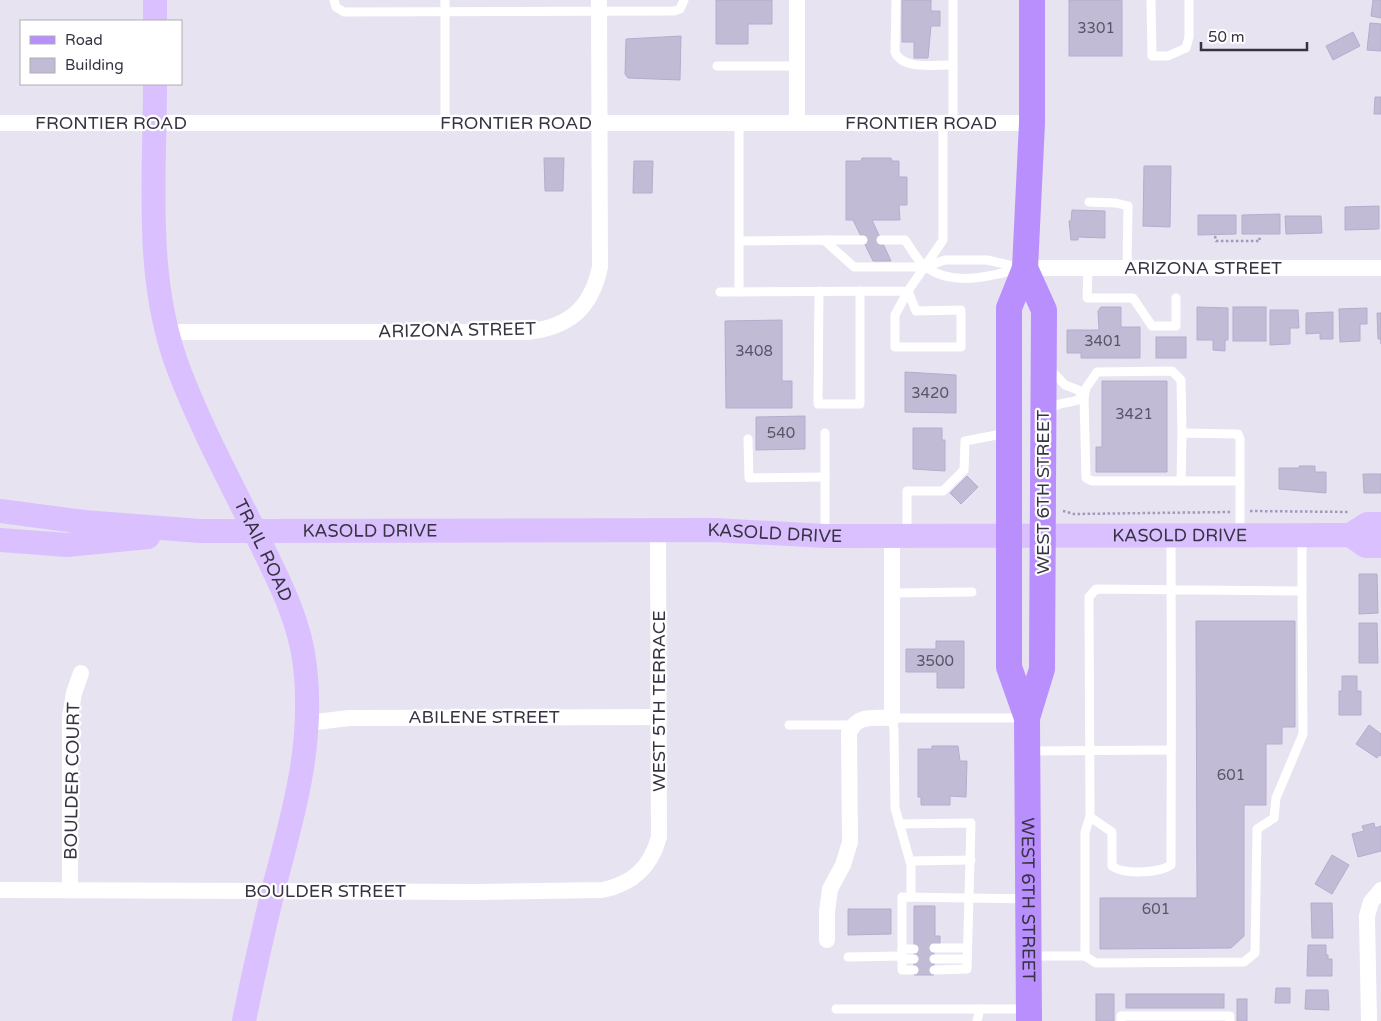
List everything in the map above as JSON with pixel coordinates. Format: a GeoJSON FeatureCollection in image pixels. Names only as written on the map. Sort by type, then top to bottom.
{"type":"FeatureCollection","features":[{"type":"Feature","properties":{"kind":"main road"},"geometry":{"type":"LineString","coordinates":[[155,0],[155,20]]}},
{"type":"Feature","properties":{"kind":"main road","name":"WEST 6TH STREET"},"geometry":{"type":"LineString","coordinates":[[1028,718],[1010,667],[1009,308],[1025,268],[1032,123],[1032,0]]}},
{"type":"Feature","properties":{"kind":"main road","name":"TRAIL ROAD"},"geometry":{"type":"LineString","coordinates":[[155,85],[155,256],[158,288],[167,332],[188,392],[282,586],[297,626],[305,662],[308,723],[304,763],[244,1021]]}},
{"type":"Feature","properties":{"kind":"main road","name":"WEST 6TH STREET"},"geometry":{"type":"LineString","coordinates":[[1025,268],[1044,310],[1042,669],[1028,718],[1029,1015]]}},
{"type":"Feature","properties":{"kind":"main road","name":"KASOLD DRIVE"},"geometry":{"type":"LineString","coordinates":[[0,511],[84,522],[200,530],[714,530],[825,536],[1350,535],[1367,524],[1381,524]]}},
{"type":"Feature","properties":{"kind":"main road","name":"KASOLD DRIVE"},"geometry":{"type":"LineString","coordinates":[[0,540],[40,545],[96,544],[200,530]]}},
{"type":"Feature","properties":{"kind":"main road","name":"KASOLD DRIVE"},"geometry":{"type":"LineString","coordinates":[[1350,535],[1366,546],[1381,546]]}},
{"type":"Feature","properties":{"kind":"street"},"geometry":{"type":"LineString","coordinates":[[797,0],[797,123]]}},
{"type":"Feature","properties":{"kind":"street","name":"ARIZONA STREET"},"geometry":{"type":"LineString","coordinates":[[167,332],[527,332],[560,324],[576,315],[585,304],[597,282],[600,268],[599,6]]}},
{"type":"Feature","properties":{"kind":"street","name":"FRONTIER ROAD"},"geometry":{"type":"LineString","coordinates":[[0,123],[1032,123]]}},
{"type":"Feature","properties":{"kind":"street","name":"ARIZONA STREET"},"geometry":{"type":"LineString","coordinates":[[1025,268],[1381,268]]}},
{"type":"Feature","properties":{"kind":"street","name":"WEST 5TH TERRACE"},"geometry":{"type":"LineString","coordinates":[[644,869],[655,852],[659,837],[658,530]]}},
{"type":"Feature","properties":{"kind":"street"},"geometry":{"type":"LineString","coordinates":[[827,940],[827,912],[830,889],[843,865],[850,842],[849,733],[853,725],[864,718],[892,718],[892,593],[899,536]]}},
{"type":"Feature","properties":{"kind":"street","name":"BOULDER COURT"},"geometry":{"type":"LineString","coordinates":[[70,890],[70,717],[74,693],[82,673]]}},
{"type":"Feature","properties":{"kind":"street","name":"ABILENE STREET"},"geometry":{"type":"LineString","coordinates":[[308,723],[349,718],[659,717]]}},
{"type":"Feature","properties":{"kind":"street","name":"BOULDER STREET"},"geometry":{"type":"LineString","coordinates":[[0,890],[602,890],[617,887],[630,881],[644,869]]}},
{"type":"Feature","properties":{"kind":"street"},"geometry":{"type":"LineString","coordinates":[[1369,1021],[1367,916],[1371,902],[1381,890]]}},
{"type":"Feature","properties":{"kind":"lane"},"geometry":{"type":"LineString","coordinates":[[334,0],[336,7],[344,12],[445,12],[599,6],[674,11],[680,9],[684,0]]}},
{"type":"Feature","properties":{"kind":"lane"},"geometry":{"type":"LineString","coordinates":[[445,0],[445,123]]}},
{"type":"Feature","properties":{"kind":"lane"},"geometry":{"type":"LineString","coordinates":[[896,0],[895,52],[898,58],[908,64],[953,65]]}},
{"type":"Feature","properties":{"kind":"lane"},"geometry":{"type":"LineString","coordinates":[[908,291],[916,310],[961,310],[961,346],[895,347],[895,315],[908,291],[943,240],[948,123],[953,65],[953,0]]}},
{"type":"Feature","properties":{"kind":"lane"},"geometry":{"type":"LineString","coordinates":[[1151,0],[1152,56],[1168,56],[1186,48],[1189,36],[1189,0]]}},
{"type":"Feature","properties":{"kind":"lane"},"geometry":{"type":"LineString","coordinates":[[717,66],[797,66]]}},
{"type":"Feature","properties":{"kind":"lane"},"geometry":{"type":"LineString","coordinates":[[739,123],[739,292]]}},
{"type":"Feature","properties":{"kind":"lane"},"geometry":{"type":"LineString","coordinates":[[1090,202],[1116,203],[1128,206],[1127,268]]}},
{"type":"Feature","properties":{"kind":"lane"},"geometry":{"type":"LineString","coordinates":[[824,240],[854,267],[925,267],[945,260],[988,260],[1025,268]]}},
{"type":"Feature","properties":{"kind":"lane"},"geometry":{"type":"LineString","coordinates":[[739,241],[863,240]]}},
{"type":"Feature","properties":{"kind":"lane"},"geometry":{"type":"LineString","coordinates":[[881,240],[905,240],[925,267],[944,277],[983,277],[1025,268]]}},
{"type":"Feature","properties":{"kind":"lane"},"geometry":{"type":"LineString","coordinates":[[1088,268],[1087,298],[1132,298],[1152,326],[1176,326],[1176,298]]}},
{"type":"Feature","properties":{"kind":"lane"},"geometry":{"type":"LineString","coordinates":[[819,291],[818,404],[860,404],[860,291]]}},
{"type":"Feature","properties":{"kind":"lane"},"geometry":{"type":"LineString","coordinates":[[720,292],[908,291]]}},
{"type":"Feature","properties":{"kind":"lane"},"geometry":{"type":"LineString","coordinates":[[1044,360],[1065,385],[1078,390],[1084,397]]}},
{"type":"Feature","properties":{"kind":"lane"},"geometry":{"type":"LineString","coordinates":[[1181,481],[1181,380],[1172,372],[1097,372],[1086,388],[1084,397],[1086,478],[1092,481],[1181,481],[1240,481]]}},
{"type":"Feature","properties":{"kind":"lane"},"geometry":{"type":"LineString","coordinates":[[1044,414],[1056,404],[1077,402],[1084,397]]}},
{"type":"Feature","properties":{"kind":"lane"},"geometry":{"type":"LineString","coordinates":[[825,433],[825,536]]}},
{"type":"Feature","properties":{"kind":"lane"},"geometry":{"type":"LineString","coordinates":[[899,536],[907,491],[943,491],[964,470],[964,441],[1009,433]]}},
{"type":"Feature","properties":{"kind":"lane"},"geometry":{"type":"LineString","coordinates":[[1182,433],[1238,434],[1240,439],[1240,535]]}},
{"type":"Feature","properties":{"kind":"lane"},"geometry":{"type":"LineString","coordinates":[[748,439],[749,478],[825,477]]}},
{"type":"Feature","properties":{"kind":"lane"},"geometry":{"type":"LineString","coordinates":[[1029,956],[1085,956],[1096,963],[1244,962],[1255,954],[1257,829],[1274,818],[1276,798],[1303,734],[1302,535]]}},
{"type":"Feature","properties":{"kind":"lane"},"geometry":{"type":"LineString","coordinates":[[1090,817],[1112,832],[1112,866],[1119,871],[1163,870],[1171,865],[1171,536]]}},
{"type":"Feature","properties":{"kind":"lane"},"geometry":{"type":"LineString","coordinates":[[1085,956],[1085,832],[1090,817],[1089,597],[1096,589],[1302,591]]}},
{"type":"Feature","properties":{"kind":"lane"},"geometry":{"type":"LineString","coordinates":[[892,593],[972,592]]}},
{"type":"Feature","properties":{"kind":"lane"},"geometry":{"type":"LineString","coordinates":[[911,897],[910,861],[895,808],[894,730],[892,718],[1028,718]]}},
{"type":"Feature","properties":{"kind":"lane"},"geometry":{"type":"LineString","coordinates":[[789,725],[853,725]]}},
{"type":"Feature","properties":{"kind":"lane"},"geometry":{"type":"LineString","coordinates":[[1028,751],[1171,750]]}},
{"type":"Feature","properties":{"kind":"lane"},"geometry":{"type":"LineString","coordinates":[[899,824],[971,823],[967,969],[934,970]]}},
{"type":"Feature","properties":{"kind":"lane"},"geometry":{"type":"LineString","coordinates":[[910,861],[971,860]]}},
{"type":"Feature","properties":{"kind":"lane"},"geometry":{"type":"LineString","coordinates":[[914,970],[902,970],[902,897],[1029,899]]}},
{"type":"Feature","properties":{"kind":"lane"},"geometry":{"type":"LineString","coordinates":[[934,948],[967,948]]}},
{"type":"Feature","properties":{"kind":"lane"},"geometry":{"type":"LineString","coordinates":[[902,955],[914,949]]}},
{"type":"Feature","properties":{"kind":"lane"},"geometry":{"type":"LineString","coordinates":[[848,957],[902,955],[914,959]]}},
{"type":"Feature","properties":{"kind":"lane"},"geometry":{"type":"LineString","coordinates":[[934,959],[967,959]]}},
{"type":"Feature","properties":{"kind":"lane"},"geometry":{"type":"LineString","coordinates":[[836,1009],[980,1009],[1029,1015]]}},
{"type":"Feature","properties":{"kind":"lane"},"geometry":{"type":"LineString","coordinates":[[977,1021],[980,1009]]}},
{"type":"Feature","properties":{"kind":"lane"},"geometry":{"type":"LineString","coordinates":[[1121,1021],[1121,1016],[1230,1016],[1230,1021]]}},
{"type":"Feature","properties":{"kind":"path"},"geometry":{"type":"LineString","coordinates":[[1215,236],[1216,241],[1260,241],[1259,236]]}},
{"type":"Feature","properties":{"kind":"path"},"geometry":{"type":"LineString","coordinates":[[1059,507],[1063,511],[1074,514],[1240,511],[1353,512]]}},
{"type":"Feature","properties":{"kind":"building"},"geometry":{"type":"Polygon","coordinates":[[[716,0],[772,0],[772,24],[748,24],[748,44],[716,44],[716,0]]]}},
{"type":"Feature","properties":{"kind":"building"},"geometry":{"type":"Polygon","coordinates":[[[902,0],[931,0],[931,11],[940,11],[940,26],[931,26],[928,58],[914,58],[914,42],[902,42],[902,0]]]}},
{"type":"Feature","properties":{"kind":"building"},"geometry":{"type":"Polygon","coordinates":[[[1069,0],[1122,0],[1122,56],[1069,56],[1069,0]]]}},
{"type":"Feature","properties":{"kind":"building"},"geometry":{"type":"Polygon","coordinates":[[[1373,0],[1381,0],[1381,18],[1371,16],[1373,0]]]}},
{"type":"Feature","properties":{"kind":"building"},"geometry":{"type":"Polygon","coordinates":[[[1370,23],[1381,24],[1381,51],[1367,50],[1370,23]]]}},
{"type":"Feature","properties":{"kind":"building"},"geometry":{"type":"Polygon","coordinates":[[[1353,32],[1360,46],[1333,60],[1326,46],[1353,32]]]}},
{"type":"Feature","properties":{"kind":"building"},"geometry":{"type":"Polygon","coordinates":[[[681,36],[680,80],[628,78],[625,74],[626,39],[681,36]]]}},
{"type":"Feature","properties":{"kind":"building"},"geometry":{"type":"Polygon","coordinates":[[[1375,97],[1381,97],[1381,114],[1374,114],[1375,97]]]}},
{"type":"Feature","properties":{"kind":"building"},"geometry":{"type":"Polygon","coordinates":[[[544,158],[564,158],[563,191],[545,191],[544,158]]]}},
{"type":"Feature","properties":{"kind":"building"},"geometry":{"type":"Polygon","coordinates":[[[862,158],[891,158],[892,161],[899,161],[899,177],[907,177],[907,205],[899,205],[900,220],[872,220],[891,261],[873,261],[853,220],[846,220],[846,161],[861,161],[862,158]]]}},
{"type":"Feature","properties":{"kind":"building"},"geometry":{"type":"Polygon","coordinates":[[[634,161],[653,161],[652,193],[633,193],[634,161]]]}},
{"type":"Feature","properties":{"kind":"building"},"geometry":{"type":"Polygon","coordinates":[[[1144,166],[1171,166],[1170,227],[1143,226],[1144,166]]]}},
{"type":"Feature","properties":{"kind":"building"},"geometry":{"type":"Polygon","coordinates":[[[1379,206],[1379,229],[1345,230],[1345,207],[1379,206]]]}},
{"type":"Feature","properties":{"kind":"building"},"geometry":{"type":"Polygon","coordinates":[[[1072,210],[1105,211],[1105,238],[1078,237],[1078,240],[1071,240],[1069,221],[1071,221],[1072,210]]]}},
{"type":"Feature","properties":{"kind":"building"},"geometry":{"type":"Polygon","coordinates":[[[1280,214],[1280,234],[1242,234],[1242,215],[1280,214]]]}},
{"type":"Feature","properties":{"kind":"building"},"geometry":{"type":"Polygon","coordinates":[[[1198,215],[1236,215],[1236,234],[1198,235],[1198,215]]]}},
{"type":"Feature","properties":{"kind":"building"},"geometry":{"type":"Polygon","coordinates":[[[1285,216],[1321,216],[1322,233],[1286,234],[1285,216]]]}},
{"type":"Feature","properties":{"kind":"building"},"geometry":{"type":"Polygon","coordinates":[[[1101,307],[1121,307],[1121,327],[1140,327],[1140,358],[1081,358],[1081,353],[1067,353],[1067,330],[1099,330],[1098,311],[1101,307]]]}},
{"type":"Feature","properties":{"kind":"building"},"geometry":{"type":"Polygon","coordinates":[[[1197,307],[1228,308],[1228,340],[1225,340],[1225,351],[1213,350],[1213,340],[1197,340],[1197,307]]]}},
{"type":"Feature","properties":{"kind":"building"},"geometry":{"type":"Polygon","coordinates":[[[1233,307],[1266,307],[1266,341],[1233,341],[1233,307]]]}},
{"type":"Feature","properties":{"kind":"building"},"geometry":{"type":"Polygon","coordinates":[[[1367,308],[1367,324],[1360,324],[1360,341],[1340,342],[1339,309],[1367,308]]]}},
{"type":"Feature","properties":{"kind":"building"},"geometry":{"type":"Polygon","coordinates":[[[1270,310],[1298,310],[1299,328],[1290,328],[1290,344],[1270,345],[1270,310]]]}},
{"type":"Feature","properties":{"kind":"building"},"geometry":{"type":"Polygon","coordinates":[[[1333,312],[1333,339],[1320,339],[1320,333],[1306,334],[1306,313],[1333,312]]]}},
{"type":"Feature","properties":{"kind":"building"},"geometry":{"type":"Polygon","coordinates":[[[1377,313],[1381,313],[1381,339],[1378,339],[1377,313]]]}},
{"type":"Feature","properties":{"kind":"building"},"geometry":{"type":"Polygon","coordinates":[[[782,320],[782,381],[792,381],[792,408],[726,408],[725,321],[782,320]]]}},
{"type":"Feature","properties":{"kind":"building"},"geometry":{"type":"Polygon","coordinates":[[[1156,337],[1186,337],[1186,358],[1156,358],[1156,337]]]}},
{"type":"Feature","properties":{"kind":"building"},"geometry":{"type":"Polygon","coordinates":[[[905,372],[956,375],[956,413],[905,412],[905,372]]]}},
{"type":"Feature","properties":{"kind":"building"},"geometry":{"type":"Polygon","coordinates":[[[1102,381],[1167,381],[1167,472],[1096,472],[1096,447],[1102,447],[1102,381]]]}},
{"type":"Feature","properties":{"kind":"building"},"geometry":{"type":"Polygon","coordinates":[[[805,416],[805,449],[756,450],[756,417],[805,416]]]}},
{"type":"Feature","properties":{"kind":"building"},"geometry":{"type":"Polygon","coordinates":[[[913,428],[942,428],[942,440],[945,440],[945,471],[913,469],[913,428]]]}},
{"type":"Feature","properties":{"kind":"building"},"geometry":{"type":"Polygon","coordinates":[[[1299,466],[1315,466],[1315,472],[1326,472],[1326,493],[1279,489],[1279,468],[1299,468],[1299,466]]]}},
{"type":"Feature","properties":{"kind":"building"},"geometry":{"type":"Polygon","coordinates":[[[1363,474],[1381,474],[1381,493],[1364,493],[1363,474]]]}},
{"type":"Feature","properties":{"kind":"building"},"geometry":{"type":"Polygon","coordinates":[[[967,476],[978,487],[961,504],[950,493],[967,476]]]}},
{"type":"Feature","properties":{"kind":"building"},"geometry":{"type":"Polygon","coordinates":[[[1359,574],[1377,574],[1378,613],[1359,614],[1359,574]]]}},
{"type":"Feature","properties":{"kind":"building"},"geometry":{"type":"Polygon","coordinates":[[[1196,621],[1295,621],[1295,727],[1282,727],[1282,744],[1266,744],[1266,805],[1244,805],[1244,936],[1231,948],[1100,949],[1100,898],[1197,898],[1196,621]]]}},
{"type":"Feature","properties":{"kind":"building"},"geometry":{"type":"Polygon","coordinates":[[[1359,623],[1377,623],[1378,663],[1359,663],[1359,623]]]}},
{"type":"Feature","properties":{"kind":"building"},"geometry":{"type":"Polygon","coordinates":[[[936,641],[964,641],[964,688],[937,688],[937,672],[906,672],[906,649],[936,649],[936,641]]]}},
{"type":"Feature","properties":{"kind":"building"},"geometry":{"type":"Polygon","coordinates":[[[1342,676],[1357,676],[1357,691],[1361,691],[1361,715],[1339,715],[1339,691],[1342,691],[1342,676]]]}},
{"type":"Feature","properties":{"kind":"building"},"geometry":{"type":"Polygon","coordinates":[[[1369,725],[1381,734],[1381,756],[1379,755],[1377,758],[1356,744],[1369,725]]]}},
{"type":"Feature","properties":{"kind":"building"},"geometry":{"type":"Polygon","coordinates":[[[932,746],[958,746],[960,761],[967,761],[966,797],[950,796],[950,805],[921,805],[921,797],[918,797],[918,749],[932,749],[932,746]]]}},
{"type":"Feature","properties":{"kind":"building"},"geometry":{"type":"Polygon","coordinates":[[[1374,823],[1375,828],[1381,826],[1381,851],[1358,857],[1352,834],[1364,831],[1362,826],[1374,823]]]}},
{"type":"Feature","properties":{"kind":"building"},"geometry":{"type":"Polygon","coordinates":[[[1332,855],[1349,865],[1332,894],[1315,884],[1332,855]]]}},
{"type":"Feature","properties":{"kind":"building"},"geometry":{"type":"Polygon","coordinates":[[[1311,903],[1332,903],[1333,938],[1312,938],[1311,903]]]}},
{"type":"Feature","properties":{"kind":"building"},"geometry":{"type":"Polygon","coordinates":[[[914,906],[935,906],[935,936],[940,936],[940,944],[934,944],[934,975],[914,975],[914,906]]]}},
{"type":"Feature","properties":{"kind":"building"},"geometry":{"type":"Polygon","coordinates":[[[848,909],[891,909],[891,934],[848,935],[848,909]]]}},
{"type":"Feature","properties":{"kind":"building"},"geometry":{"type":"Polygon","coordinates":[[[1308,945],[1326,945],[1326,955],[1328,955],[1328,959],[1332,959],[1332,976],[1307,976],[1308,945]]]}},
{"type":"Feature","properties":{"kind":"building"},"geometry":{"type":"Polygon","coordinates":[[[1276,988],[1290,988],[1290,1003],[1275,1003],[1276,988]]]}},
{"type":"Feature","properties":{"kind":"building"},"geometry":{"type":"Polygon","coordinates":[[[1306,990],[1328,990],[1329,1010],[1305,1009],[1306,990]]]}},
{"type":"Feature","properties":{"kind":"building"},"geometry":{"type":"Polygon","coordinates":[[[1096,994],[1114,994],[1114,1021],[1096,1021],[1096,994]]]}},
{"type":"Feature","properties":{"kind":"building"},"geometry":{"type":"Polygon","coordinates":[[[1126,994],[1224,994],[1224,1008],[1126,1008],[1126,994]]]}},
{"type":"Feature","properties":{"kind":"building"},"geometry":{"type":"Polygon","coordinates":[[[1237,999],[1247,999],[1247,1021],[1237,1021],[1237,999]]]}}]}
